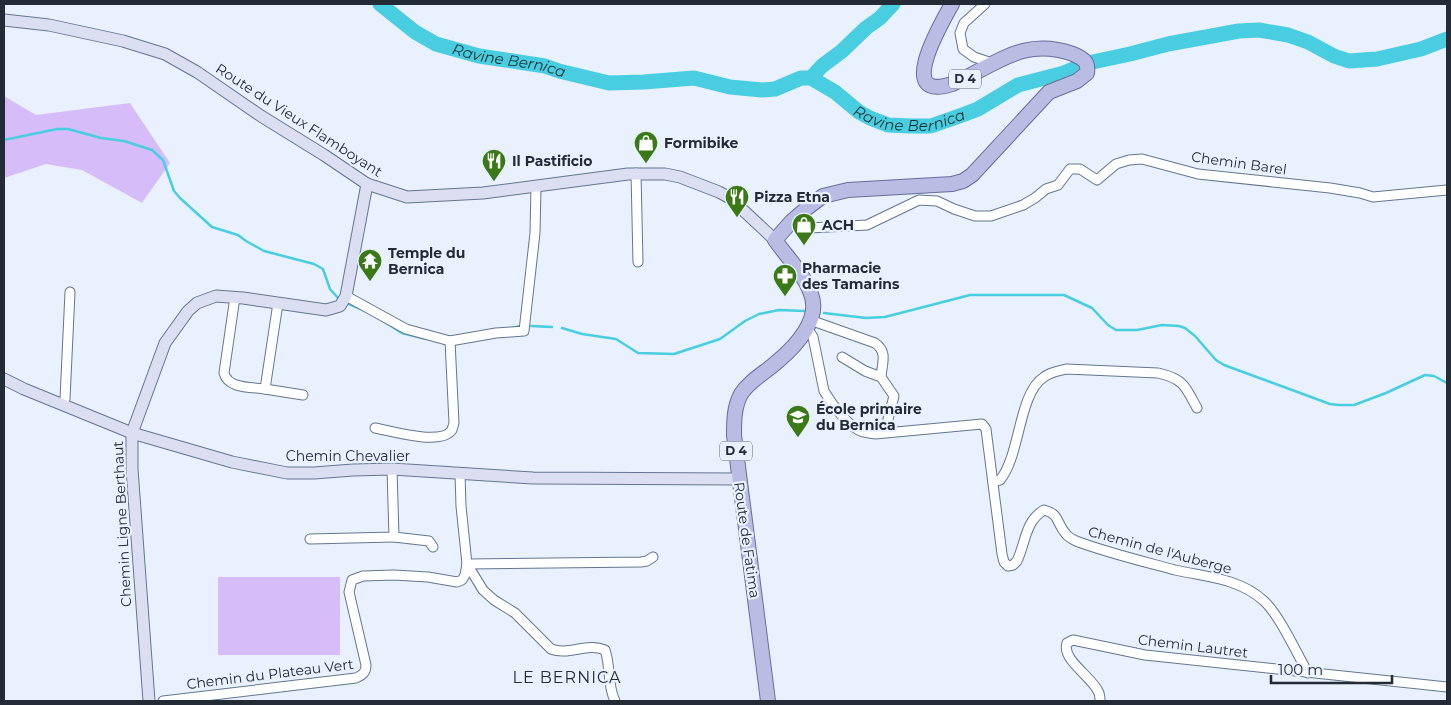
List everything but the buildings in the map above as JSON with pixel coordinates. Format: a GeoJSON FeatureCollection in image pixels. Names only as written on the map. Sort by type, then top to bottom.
{"type":"FeatureCollection","features":[{"type":"Feature","properties":{"kind":"main road","name":"D 4"},"geometry":{"type":"LineString","coordinates":[[775,240],[792,221],[823,196],[848,190],[952,184],[963,181],[972,175],[1049,92],[1084,76],[1088,68],[1083,58],[1068,52],[1031,50],[1020,51],[992,63],[965,79],[944,86],[931,86],[927,83],[923,71],[927,53],[952,4]]}},
{"type":"Feature","properties":{"kind":"main road"},"geometry":{"type":"LineString","coordinates":[[775,240],[812,294],[814,307],[808,324]]}},
{"type":"Feature","properties":{"kind":"main road","name":"Route de Fatima"},"geometry":{"type":"LineString","coordinates":[[768,701],[739,479],[734,417],[740,398],[749,385],[779,361],[795,344],[808,324]]}},
{"type":"Feature","properties":{"kind":"street"},"geometry":{"type":"LineString","coordinates":[[985,4],[964,23],[960,33],[963,49],[974,57],[992,63]]}},
{"type":"Feature","properties":{"kind":"street","name":"Route du Vieux Flamboyant"},"geometry":{"type":"LineString","coordinates":[[4,20],[50,25],[123,40],[166,54],[197,72],[261,116],[368,184],[407,197],[466,194],[536,187],[636,173],[665,174],[680,177],[730,198],[775,240]]}},
{"type":"Feature","properties":{"kind":"street","name":"Chemin Barel"},"geometry":{"type":"LineString","coordinates":[[792,221],[809,228],[867,225],[919,200],[937,201],[954,210],[975,216],[991,216],[1023,205],[1046,189],[1058,185],[1070,169],[1080,169],[1097,180],[1116,164],[1142,159],[1198,174],[1330,188],[1373,197],[1447,190]]}},
{"type":"Feature","properties":{"kind":"street"},"geometry":{"type":"LineString","coordinates":[[636,173],[638,262]]}},
{"type":"Feature","properties":{"kind":"street"},"geometry":{"type":"LineString","coordinates":[[368,184],[346,296],[406,329],[450,341],[496,333],[524,331],[535,232],[536,187]]}},
{"type":"Feature","properties":{"kind":"street"},"geometry":{"type":"LineString","coordinates":[[63,405],[65,399],[70,292]]}},
{"type":"Feature","properties":{"kind":"street","name":"Chemin Ligne Berthaut"},"geometry":{"type":"LineString","coordinates":[[149,701],[132,469],[132,433],[165,343],[188,311],[197,303],[216,296],[326,310],[340,306],[346,296]]}},
{"type":"Feature","properties":{"kind":"street"},"geometry":{"type":"LineString","coordinates":[[235,297],[224,373],[225,378],[230,383],[236,385],[303,395]]}},
{"type":"Feature","properties":{"kind":"street"},"geometry":{"type":"LineString","coordinates":[[265,389],[278,303]]}},
{"type":"Feature","properties":{"kind":"street"},"geometry":{"type":"LineString","coordinates":[[808,324],[829,326],[881,347],[883,352],[881,378]]}},
{"type":"Feature","properties":{"kind":"street","name":"Chemin de l'Auberge"},"geometry":{"type":"LineString","coordinates":[[808,324],[813,337],[824,390],[834,407],[861,432],[875,434],[982,424],[986,429],[1002,554],[1004,562],[1008,566],[1013,565],[1017,561],[1031,522],[1036,515],[1044,510],[1052,512],[1066,535],[1076,542],[1192,574],[1217,577],[1249,589],[1265,602],[1277,618],[1308,673]]}},
{"type":"Feature","properties":{"kind":"street"},"geometry":{"type":"LineString","coordinates":[[374,428],[432,438],[446,435],[452,430],[454,423],[450,341]]}},
{"type":"Feature","properties":{"kind":"street"},"geometry":{"type":"LineString","coordinates":[[842,357],[881,378],[894,396],[888,419],[889,432]]}},
{"type":"Feature","properties":{"kind":"street"},"geometry":{"type":"LineString","coordinates":[[993,482],[1000,480],[1006,472],[1013,455],[1031,392],[1039,381],[1054,372],[1066,369],[1158,373],[1182,382],[1197,408]]}},
{"type":"Feature","properties":{"kind":"street","name":"Chemin Chevalier"},"geometry":{"type":"LineString","coordinates":[[4,378],[24,389],[132,433],[232,462],[287,472],[314,473],[392,468],[533,478],[739,479]]}},
{"type":"Feature","properties":{"kind":"street"},"geometry":{"type":"LineString","coordinates":[[392,468],[394,537]]}},
{"type":"Feature","properties":{"kind":"street"},"geometry":{"type":"LineString","coordinates":[[460,474],[467,564],[483,590],[494,600],[515,613],[551,649],[558,651],[597,646],[605,650],[609,660],[609,684],[615,701]]}},
{"type":"Feature","properties":{"kind":"street"},"geometry":{"type":"LineString","coordinates":[[310,539],[394,537],[429,541],[433,547]]}},
{"type":"Feature","properties":{"kind":"street"},"geometry":{"type":"LineString","coordinates":[[467,564],[641,562],[653,557]]}},
{"type":"Feature","properties":{"kind":"street","name":"Chemin du Plateau Vert"},"geometry":{"type":"LineString","coordinates":[[163,701],[362,676],[366,670],[366,665],[350,592],[352,580],[363,576],[394,575],[428,577],[457,582],[462,580],[465,575],[467,564]]}},
{"type":"Feature","properties":{"kind":"street","name":"Chemin Lautret"},"geometry":{"type":"LineString","coordinates":[[1100,701],[1098,692],[1068,656],[1065,647],[1067,643],[1073,640],[1145,655],[1447,687]]}},
{"type":"Feature","properties":{"kind":"shaded area"},"geometry":{"type":"Polygon","coordinates":[[[4,96],[36,115],[130,103],[170,163],[142,203],[82,170],[46,164],[4,178],[4,96]]]}},
{"type":"Feature","properties":{"kind":"shaded area"},"geometry":{"type":"Polygon","coordinates":[[[218,577],[340,577],[340,655],[218,655],[218,577]]]}},
{"type":"Feature","properties":{"kind":"waterway","name":"Ravine Bernica"},"geometry":{"type":"LineString","coordinates":[[380,4],[415,32],[436,44],[479,56],[545,66],[609,83],[694,78],[730,87],[762,90],[775,89],[801,78],[811,78],[835,92],[859,112],[870,118],[888,125],[911,126],[931,126],[965,114],[978,109],[1018,85],[1064,73],[1088,63],[1168,44],[1239,31],[1259,30],[1288,35],[1349,61],[1377,59],[1421,49],[1447,39]]}},
{"type":"Feature","properties":{"kind":"waterway"},"geometry":{"type":"LineString","coordinates":[[811,78],[822,66],[880,18],[893,4]]}},
{"type":"Feature","properties":{"kind":"waterway"},"geometry":{"type":"LineString","coordinates":[[4,140],[57,129],[68,129],[101,138],[124,141],[152,150],[163,160],[174,191],[212,227],[238,235],[264,251],[314,264],[323,269],[330,289],[338,298]]}},
{"type":"Feature","properties":{"kind":"waterway"},"geometry":{"type":"LineString","coordinates":[[824,313],[866,318],[885,317],[970,295],[1064,295],[1092,308],[1108,325],[1116,330],[1137,330],[1162,325],[1185,328],[1195,336],[1216,360],[1224,365],[1330,404],[1354,405],[1425,375],[1434,376],[1447,383]]}},
{"type":"Feature","properties":{"kind":"waterway"},"geometry":{"type":"LineString","coordinates":[[349,304],[363,310]]}},
{"type":"Feature","properties":{"kind":"waterway"},"geometry":{"type":"LineString","coordinates":[[562,328],[582,334],[616,339],[638,353],[674,354],[720,339],[745,321],[759,314],[779,310],[805,311]]}},
{"type":"Feature","properties":{"kind":"waterway"},"geometry":{"type":"LineString","coordinates":[[383,321],[402,333],[426,339]]}},
{"type":"Feature","properties":{"kind":"waterway"},"geometry":{"type":"LineString","coordinates":[[512,328],[520,326]]}},
{"type":"Feature","properties":{"kind":"waterway"},"geometry":{"type":"LineString","coordinates":[[531,326],[552,327]]}},
{"type":"Feature","properties":{"kind":"place","name":"Formibike"},"geometry":{"type":"Point","coordinates":[646,164]}},
{"type":"Feature","properties":{"kind":"place","name":"Il Pastificio"},"geometry":{"type":"Point","coordinates":[494,182]}},
{"type":"Feature","properties":{"kind":"place","name":"Pizza Etna"},"geometry":{"type":"Point","coordinates":[737,218]}},
{"type":"Feature","properties":{"kind":"place","name":"ACH"},"geometry":{"type":"Point","coordinates":[804,246]}},
{"type":"Feature","properties":{"kind":"place","name":"Temple du Bernica"},"geometry":{"type":"Point","coordinates":[370,282]}},
{"type":"Feature","properties":{"kind":"place","name":"Pharmacie des Tamarins"},"geometry":{"type":"Point","coordinates":[785,297]}},
{"type":"Feature","properties":{"kind":"place","name":"École primaire du Bernica"},"geometry":{"type":"Point","coordinates":[798,438]}},
{"type":"Feature","properties":{"kind":"district","name":"LE BERNICA"},"geometry":{"type":"Point","coordinates":[567,677]}}]}
